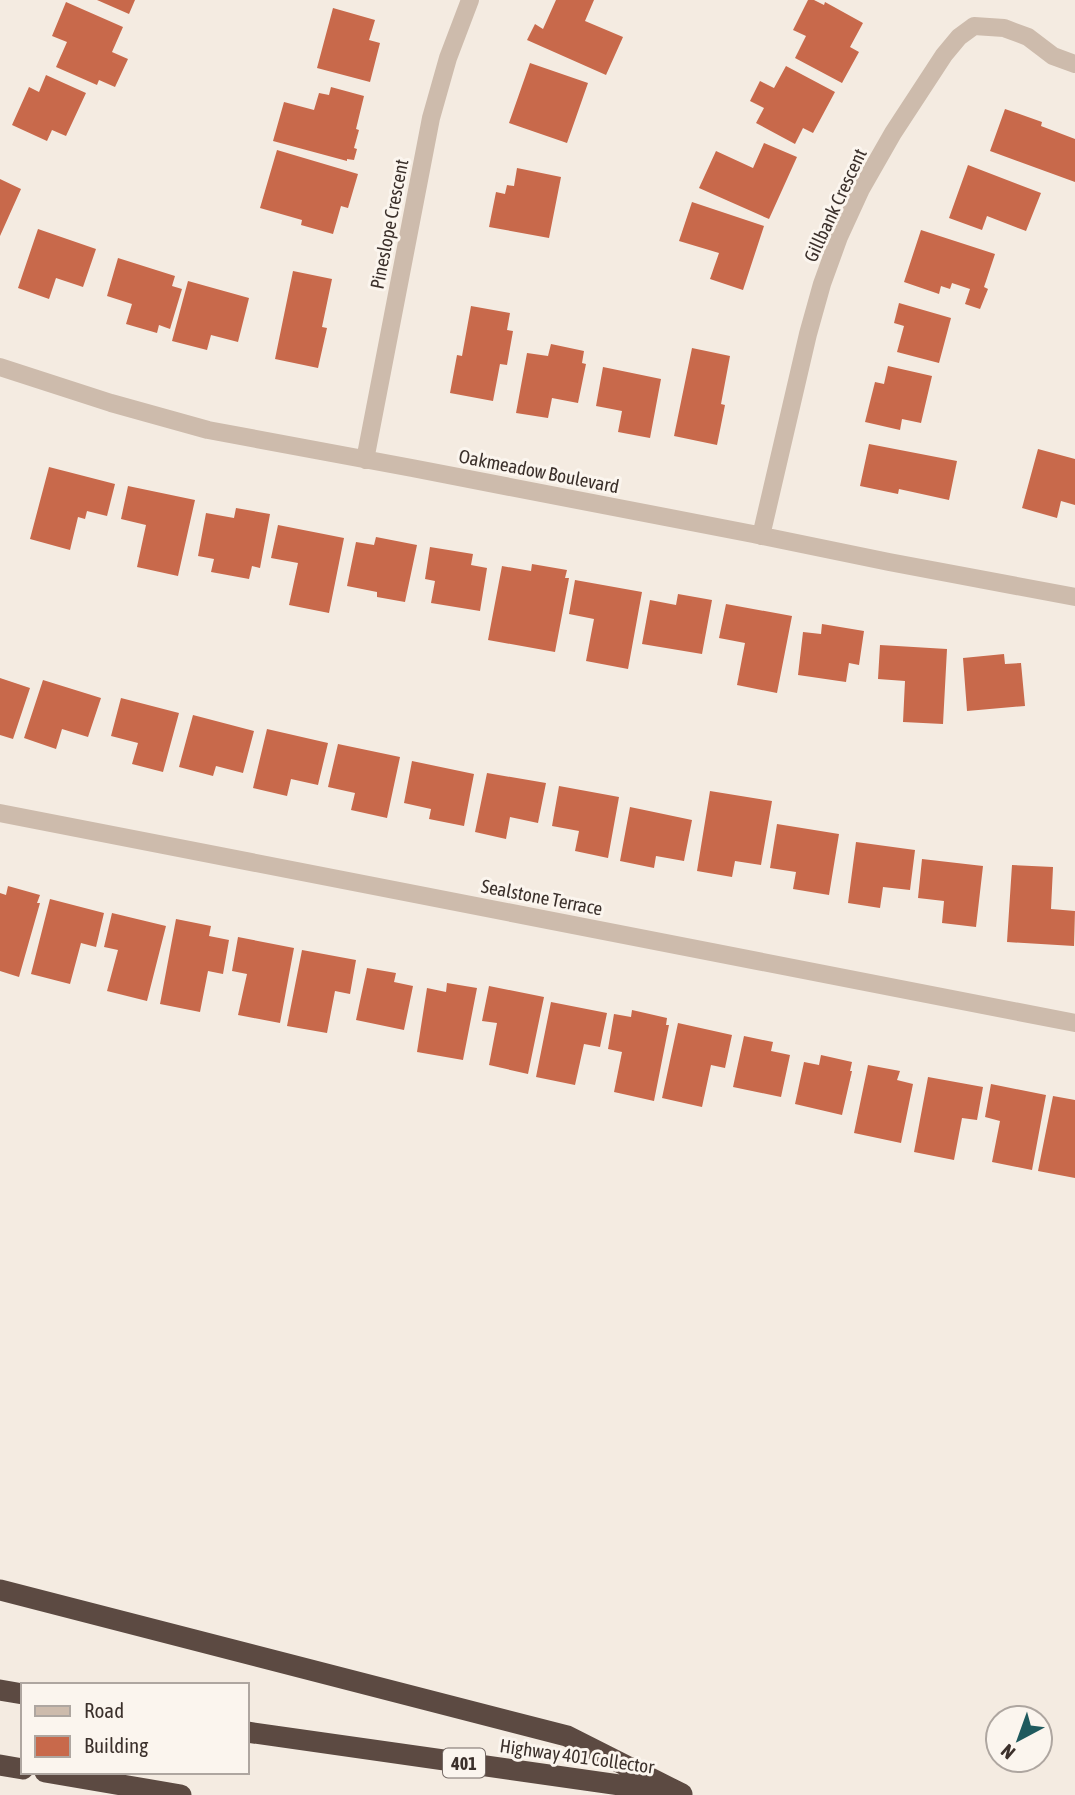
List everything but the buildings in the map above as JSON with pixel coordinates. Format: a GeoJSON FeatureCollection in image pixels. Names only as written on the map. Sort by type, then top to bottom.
{"type":"FeatureCollection","features":[{"type":"Feature","properties":{"kind":"highway"},"geometry":{"type":"LineString","coordinates":[[0,1590],[567,1736],[687,1794]]}},
{"type":"Feature","properties":{"kind":"highway"},"geometry":{"type":"LineString","coordinates":[[0,1690],[21,1694]]}},
{"type":"Feature","properties":{"kind":"highway","name":"Highway 401 Collector"},"geometry":{"type":"LineString","coordinates":[[248,1732],[687,1794]]}},
{"type":"Feature","properties":{"kind":"highway"},"geometry":{"type":"LineString","coordinates":[[0,1765],[21,1769]]}},
{"type":"Feature","properties":{"kind":"highway"},"geometry":{"type":"LineString","coordinates":[[57,1774],[181,1795]]}},
{"type":"Feature","properties":{"kind":"street","name":"Pineslope Crescent"},"geometry":{"type":"LineString","coordinates":[[366,460],[431,118],[448,58],[470,0]]}},
{"type":"Feature","properties":{"kind":"street","name":"Gillbank Crescent"},"geometry":{"type":"LineString","coordinates":[[761,536],[808,334],[839,237],[893,133],[943,55],[958,37],[974,26],[1004,28],[1028,37],[1054,56],[1075,64]]}},
{"type":"Feature","properties":{"kind":"street","name":"Oakmeadow Boulevard"},"geometry":{"type":"LineString","coordinates":[[0,367],[111,403],[208,430],[1075,597]]}},
{"type":"Feature","properties":{"kind":"street","name":"Sealstone Terrace"},"geometry":{"type":"LineString","coordinates":[[0,813],[1075,1023]]}}]}
